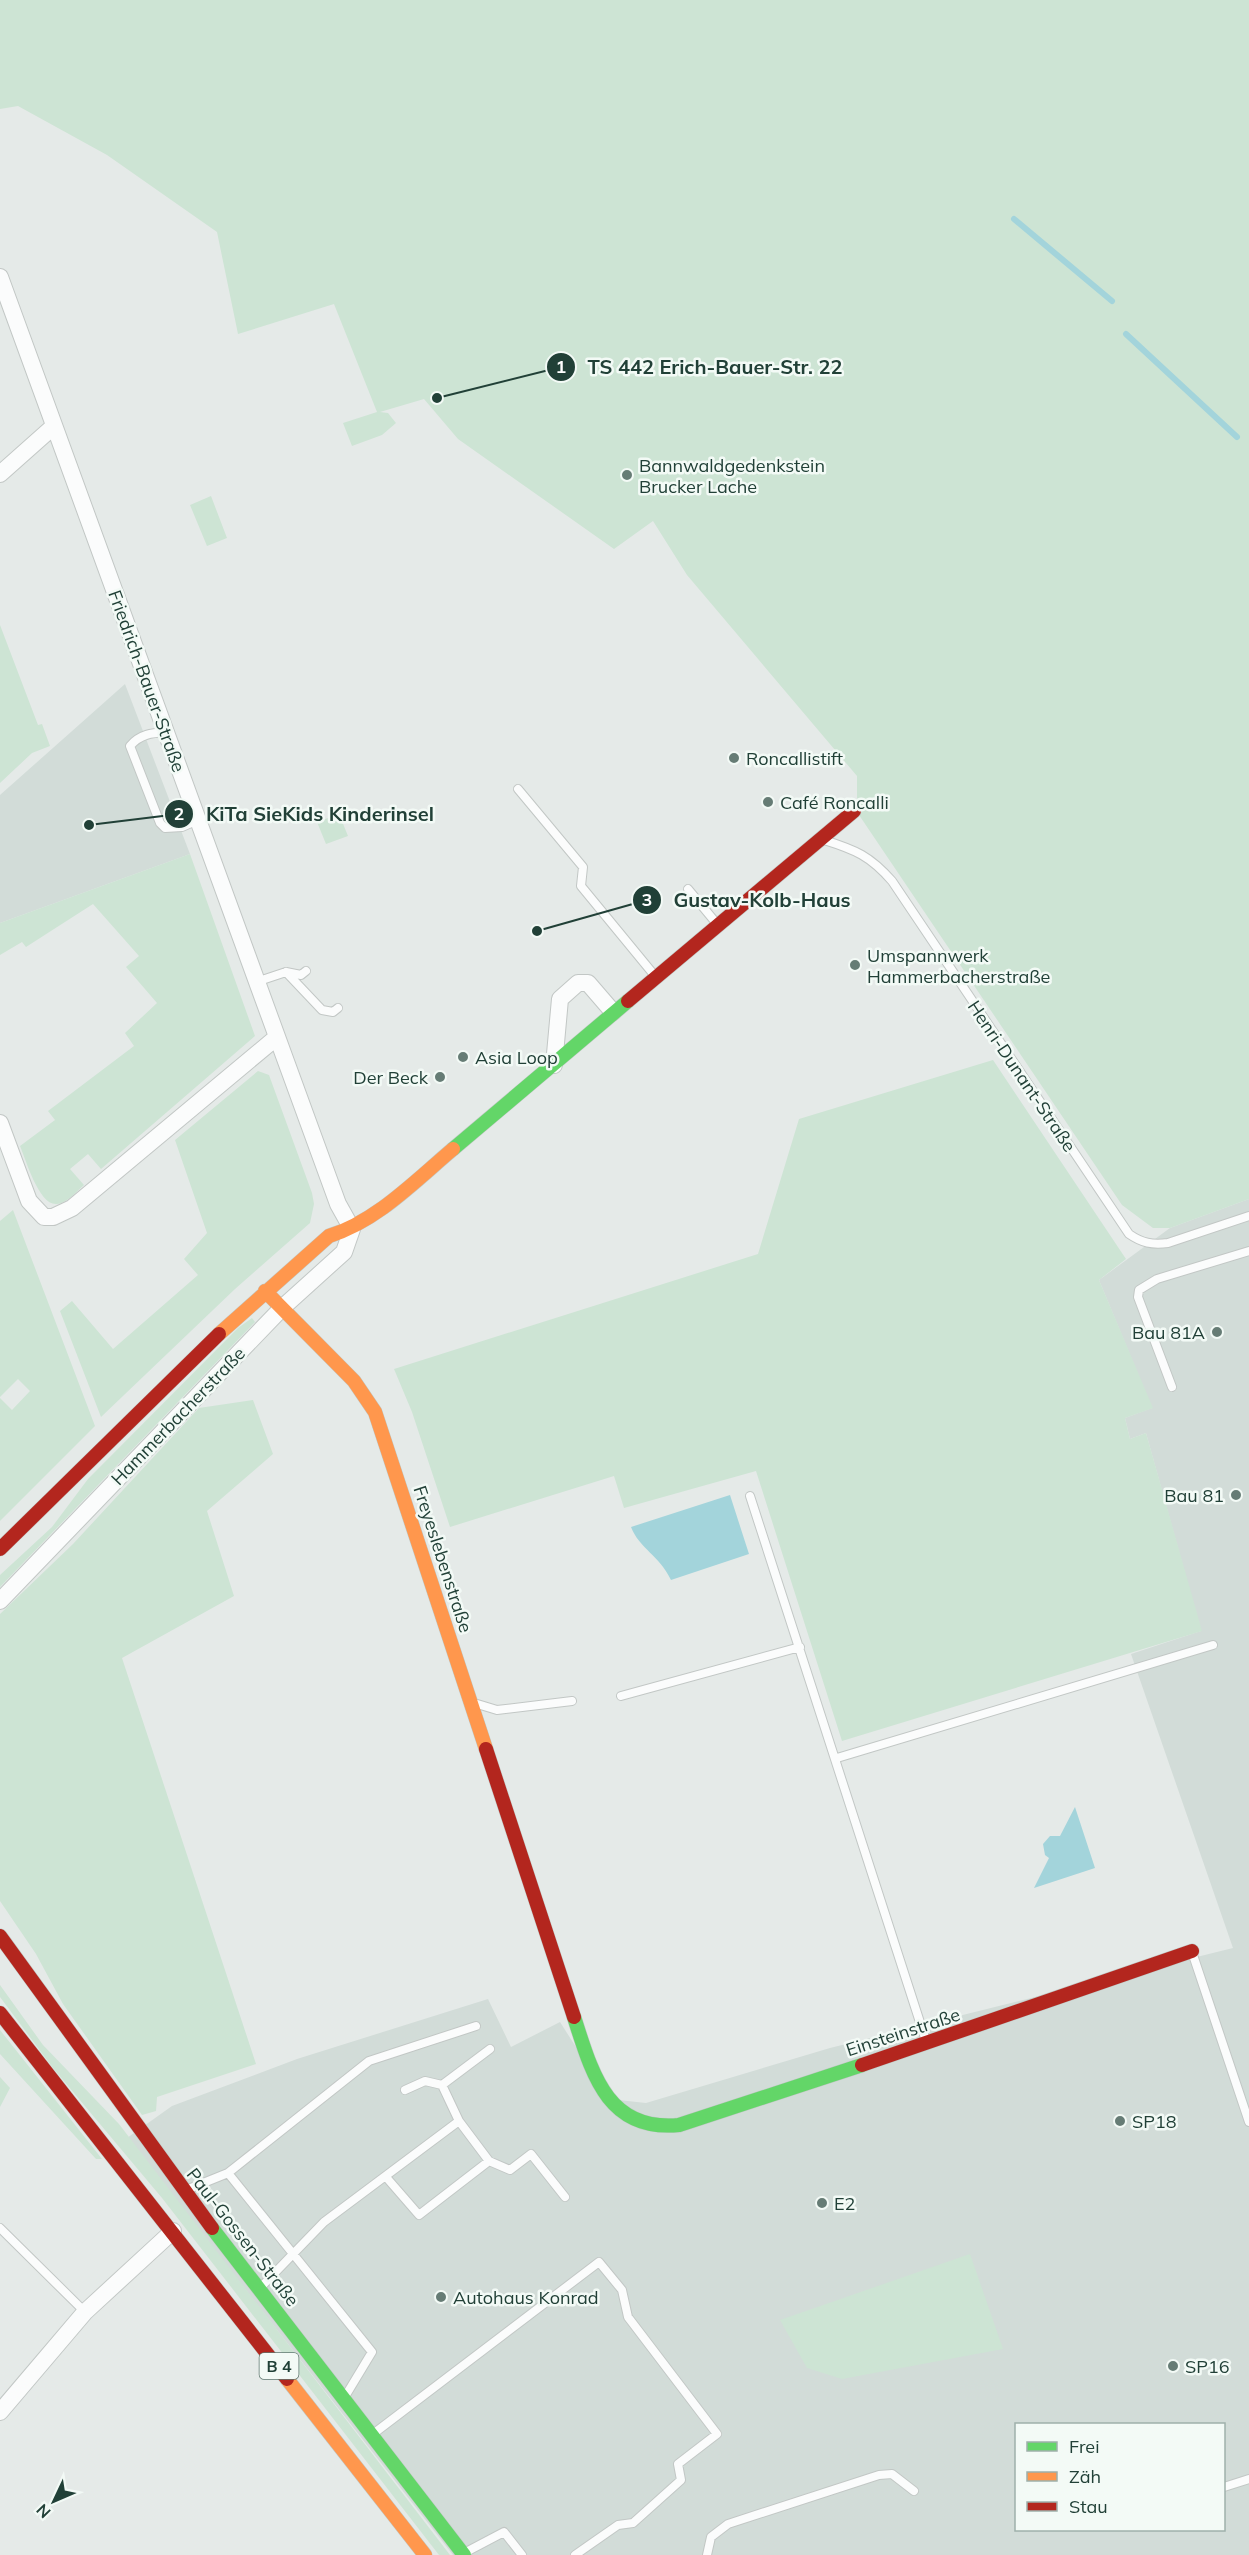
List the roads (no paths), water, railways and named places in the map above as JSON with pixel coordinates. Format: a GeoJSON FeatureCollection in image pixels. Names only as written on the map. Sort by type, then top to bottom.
{"type":"FeatureCollection","features":[{"type":"Feature","properties":{"kind":"street","name":"Friedrich-Bauer-Straße"},"geometry":{"type":"LineString","coordinates":[[0,277],[338,1204],[352,1229]]}},
{"type":"Feature","properties":{"kind":"street"},"geometry":{"type":"LineString","coordinates":[[0,474],[54,426]]}},
{"type":"Feature","properties":{"kind":"street","name":"Hammerbacherstraße"},"geometry":{"type":"LineString","coordinates":[[0,1549],[76,1476],[181,1369],[265,1291],[329,1236],[352,1229],[385,1206],[854,811]]}},
{"type":"Feature","properties":{"kind":"street"},"geometry":{"type":"LineString","coordinates":[[554,1065],[560,999],[578,983],[588,983],[613,1012]]}},
{"type":"Feature","properties":{"kind":"street"},"geometry":{"type":"LineString","coordinates":[[0,1123],[29,1201],[44,1216],[53,1217],[72,1208],[277,1037]]}},
{"type":"Feature","properties":{"kind":"street","name":"Hammerbacherstraße"},"geometry":{"type":"LineString","coordinates":[[0,1601],[282,1308],[344,1252],[352,1229]]}},
{"type":"Feature","properties":{"kind":"street","name":"Freyeslebenstraße"},"geometry":{"type":"LineString","coordinates":[[265,1291],[354,1381],[375,1412],[526,1874]]}},
{"type":"Feature","properties":{"kind":"street","name":"Einsteinstraße"},"geometry":{"type":"LineString","coordinates":[[526,1874],[592,2076],[609,2100],[626,2114],[648,2127],[679,2125],[927,2044],[1192,1951]]}},
{"type":"Feature","properties":{"kind":"street","name":"Paul-Gossen-Straße"},"geometry":{"type":"LineString","coordinates":[[0,1936],[184,2191],[464,2554]]}},
{"type":"Feature","properties":{"kind":"street","name":"B 4"},"geometry":{"type":"LineString","coordinates":[[0,2013],[425,2555]]}},
{"type":"Feature","properties":{"kind":"street"},"geometry":{"type":"LineString","coordinates":[[0,2412],[86,2312],[172,2231]]}},
{"type":"Feature","properties":{"kind":"lane"},"geometry":{"type":"LineString","coordinates":[[167,732],[148,734],[136,739],[130,746],[160,824],[165,828],[173,828],[198,820]]}},
{"type":"Feature","properties":{"kind":"lane"},"geometry":{"type":"LineString","coordinates":[[518,789],[583,867],[581,886],[657,979]]}},
{"type":"Feature","properties":{"kind":"lane","name":"Henri-Dunant-Straße"},"geometry":{"type":"LineString","coordinates":[[821,840],[862,853],[876,863],[892,881],[1128,1234],[1140,1242],[1154,1245],[1168,1243],[1249,1216]]}},
{"type":"Feature","properties":{"kind":"lane"},"geometry":{"type":"LineString","coordinates":[[688,890],[719,926]]}},
{"type":"Feature","properties":{"kind":"lane"},"geometry":{"type":"LineString","coordinates":[[256,982],[286,972],[301,975],[306,971]]}},
{"type":"Feature","properties":{"kind":"lane"},"geometry":{"type":"LineString","coordinates":[[286,972],[322,1010],[333,1012],[338,1008]]}},
{"type":"Feature","properties":{"kind":"lane"},"geometry":{"type":"LineString","coordinates":[[1172,1387],[1138,1297],[1139,1290],[1157,1279],[1249,1251]]}},
{"type":"Feature","properties":{"kind":"lane"},"geometry":{"type":"LineString","coordinates":[[750,1496],[837,1758],[927,2044]]}},
{"type":"Feature","properties":{"kind":"lane"},"geometry":{"type":"LineString","coordinates":[[837,1758],[1213,1645]]}},
{"type":"Feature","properties":{"kind":"lane"},"geometry":{"type":"LineString","coordinates":[[621,1696],[800,1647]]}},
{"type":"Feature","properties":{"kind":"lane"},"geometry":{"type":"LineString","coordinates":[[471,1702],[497,1710],[572,1701]]}},
{"type":"Feature","properties":{"kind":"lane"},"geometry":{"type":"LineString","coordinates":[[1192,1951],[1249,2122]]}},
{"type":"Feature","properties":{"kind":"lane"},"geometry":{"type":"LineString","coordinates":[[184,2191],[228,2173],[369,2061],[476,2026]]}},
{"type":"Feature","properties":{"kind":"lane"},"geometry":{"type":"LineString","coordinates":[[442,2085],[490,2049]]}},
{"type":"Feature","properties":{"kind":"lane"},"geometry":{"type":"LineString","coordinates":[[405,2090],[425,2081],[442,2085]]}},
{"type":"Feature","properties":{"kind":"lane"},"geometry":{"type":"LineString","coordinates":[[442,2085],[459,2121],[489,2161],[510,2170],[531,2154],[566,2198]]}},
{"type":"Feature","properties":{"kind":"lane"},"geometry":{"type":"LineString","coordinates":[[259,2288],[324,2222],[459,2121]]}},
{"type":"Feature","properties":{"kind":"lane"},"geometry":{"type":"LineString","coordinates":[[386,2177],[419,2215],[489,2161]]}},
{"type":"Feature","properties":{"kind":"lane"},"geometry":{"type":"LineString","coordinates":[[228,2173],[372,2352],[344,2398]]}},
{"type":"Feature","properties":{"kind":"lane"},"geometry":{"type":"LineString","coordinates":[[0,2228],[86,2312]]}},
{"type":"Feature","properties":{"kind":"lane"},"geometry":{"type":"LineString","coordinates":[[372,2435],[599,2262],[622,2290],[628,2317],[717,2434],[678,2464],[681,2480],[633,2523],[618,2525],[575,2555]]}},
{"type":"Feature","properties":{"kind":"lane"},"geometry":{"type":"LineString","coordinates":[[707,2555],[711,2537],[728,2524],[879,2475],[892,2474],[914,2491]]}},
{"type":"Feature","properties":{"kind":"lane"},"geometry":{"type":"LineString","coordinates":[[1225,2487],[1249,2479]]}},
{"type":"Feature","properties":{"kind":"lane"},"geometry":{"type":"LineString","coordinates":[[464,2554],[504,2532],[522,2555]]}},
{"type":"Feature","properties":{"kind":"water"},"geometry":{"type":"Polygon","coordinates":[[[730,1495],[749,1554],[671,1580],[639,1541],[631,1527],[730,1495]]]}},
{"type":"Feature","properties":{"kind":"water"},"geometry":{"type":"Polygon","coordinates":[[[1075,1807],[1095,1868],[1034,1888],[1049,1858],[1045,1855],[1043,1844],[1050,1836],[1060,1836],[1075,1807]]]}},
{"type":"Feature","properties":{"kind":"waterway"},"geometry":{"type":"LineString","coordinates":[[1014,219],[1112,301]]}},
{"type":"Feature","properties":{"kind":"waterway"},"geometry":{"type":"LineString","coordinates":[[1126,334],[1237,437]]}},
{"type":"Feature","properties":{"kind":"place","name":"TS 442 Erich-Bauer-Str. 22"},"geometry":{"type":"Point","coordinates":[437,398]}},
{"type":"Feature","properties":{"kind":"place","name":"Bannwaldgedenkstein Brucker Lache"},"geometry":{"type":"Point","coordinates":[627,475]}},
{"type":"Feature","properties":{"kind":"place","name":"Roncallistift"},"geometry":{"type":"Point","coordinates":[734,758]}},
{"type":"Feature","properties":{"kind":"place","name":"Café Roncalli"},"geometry":{"type":"Point","coordinates":[768,802]}},
{"type":"Feature","properties":{"kind":"place","name":"KiTa SieKids Kinderinsel"},"geometry":{"type":"Point","coordinates":[89,825]}},
{"type":"Feature","properties":{"kind":"place","name":"Gustav-Kolb-Haus"},"geometry":{"type":"Point","coordinates":[537,931]}},
{"type":"Feature","properties":{"kind":"place","name":"Umspannwerk Hammerbacherstraße"},"geometry":{"type":"Point","coordinates":[855,965]}},
{"type":"Feature","properties":{"kind":"place","name":"Asia Loop"},"geometry":{"type":"Point","coordinates":[463,1057]}},
{"type":"Feature","properties":{"kind":"place","name":"Der Beck"},"geometry":{"type":"Point","coordinates":[440,1077]}},
{"type":"Feature","properties":{"kind":"place","name":"Bau 81A"},"geometry":{"type":"Point","coordinates":[1217,1332]}},
{"type":"Feature","properties":{"kind":"place","name":"Bau 81"},"geometry":{"type":"Point","coordinates":[1236,1495]}},
{"type":"Feature","properties":{"kind":"place","name":"SP18"},"geometry":{"type":"Point","coordinates":[1120,2121]}},
{"type":"Feature","properties":{"kind":"place","name":"E2"},"geometry":{"type":"Point","coordinates":[822,2203]}},
{"type":"Feature","properties":{"kind":"place","name":"Autohaus Konrad"},"geometry":{"type":"Point","coordinates":[441,2297]}},
{"type":"Feature","properties":{"kind":"place","name":"SP16"},"geometry":{"type":"Point","coordinates":[1173,2366]}}]}
